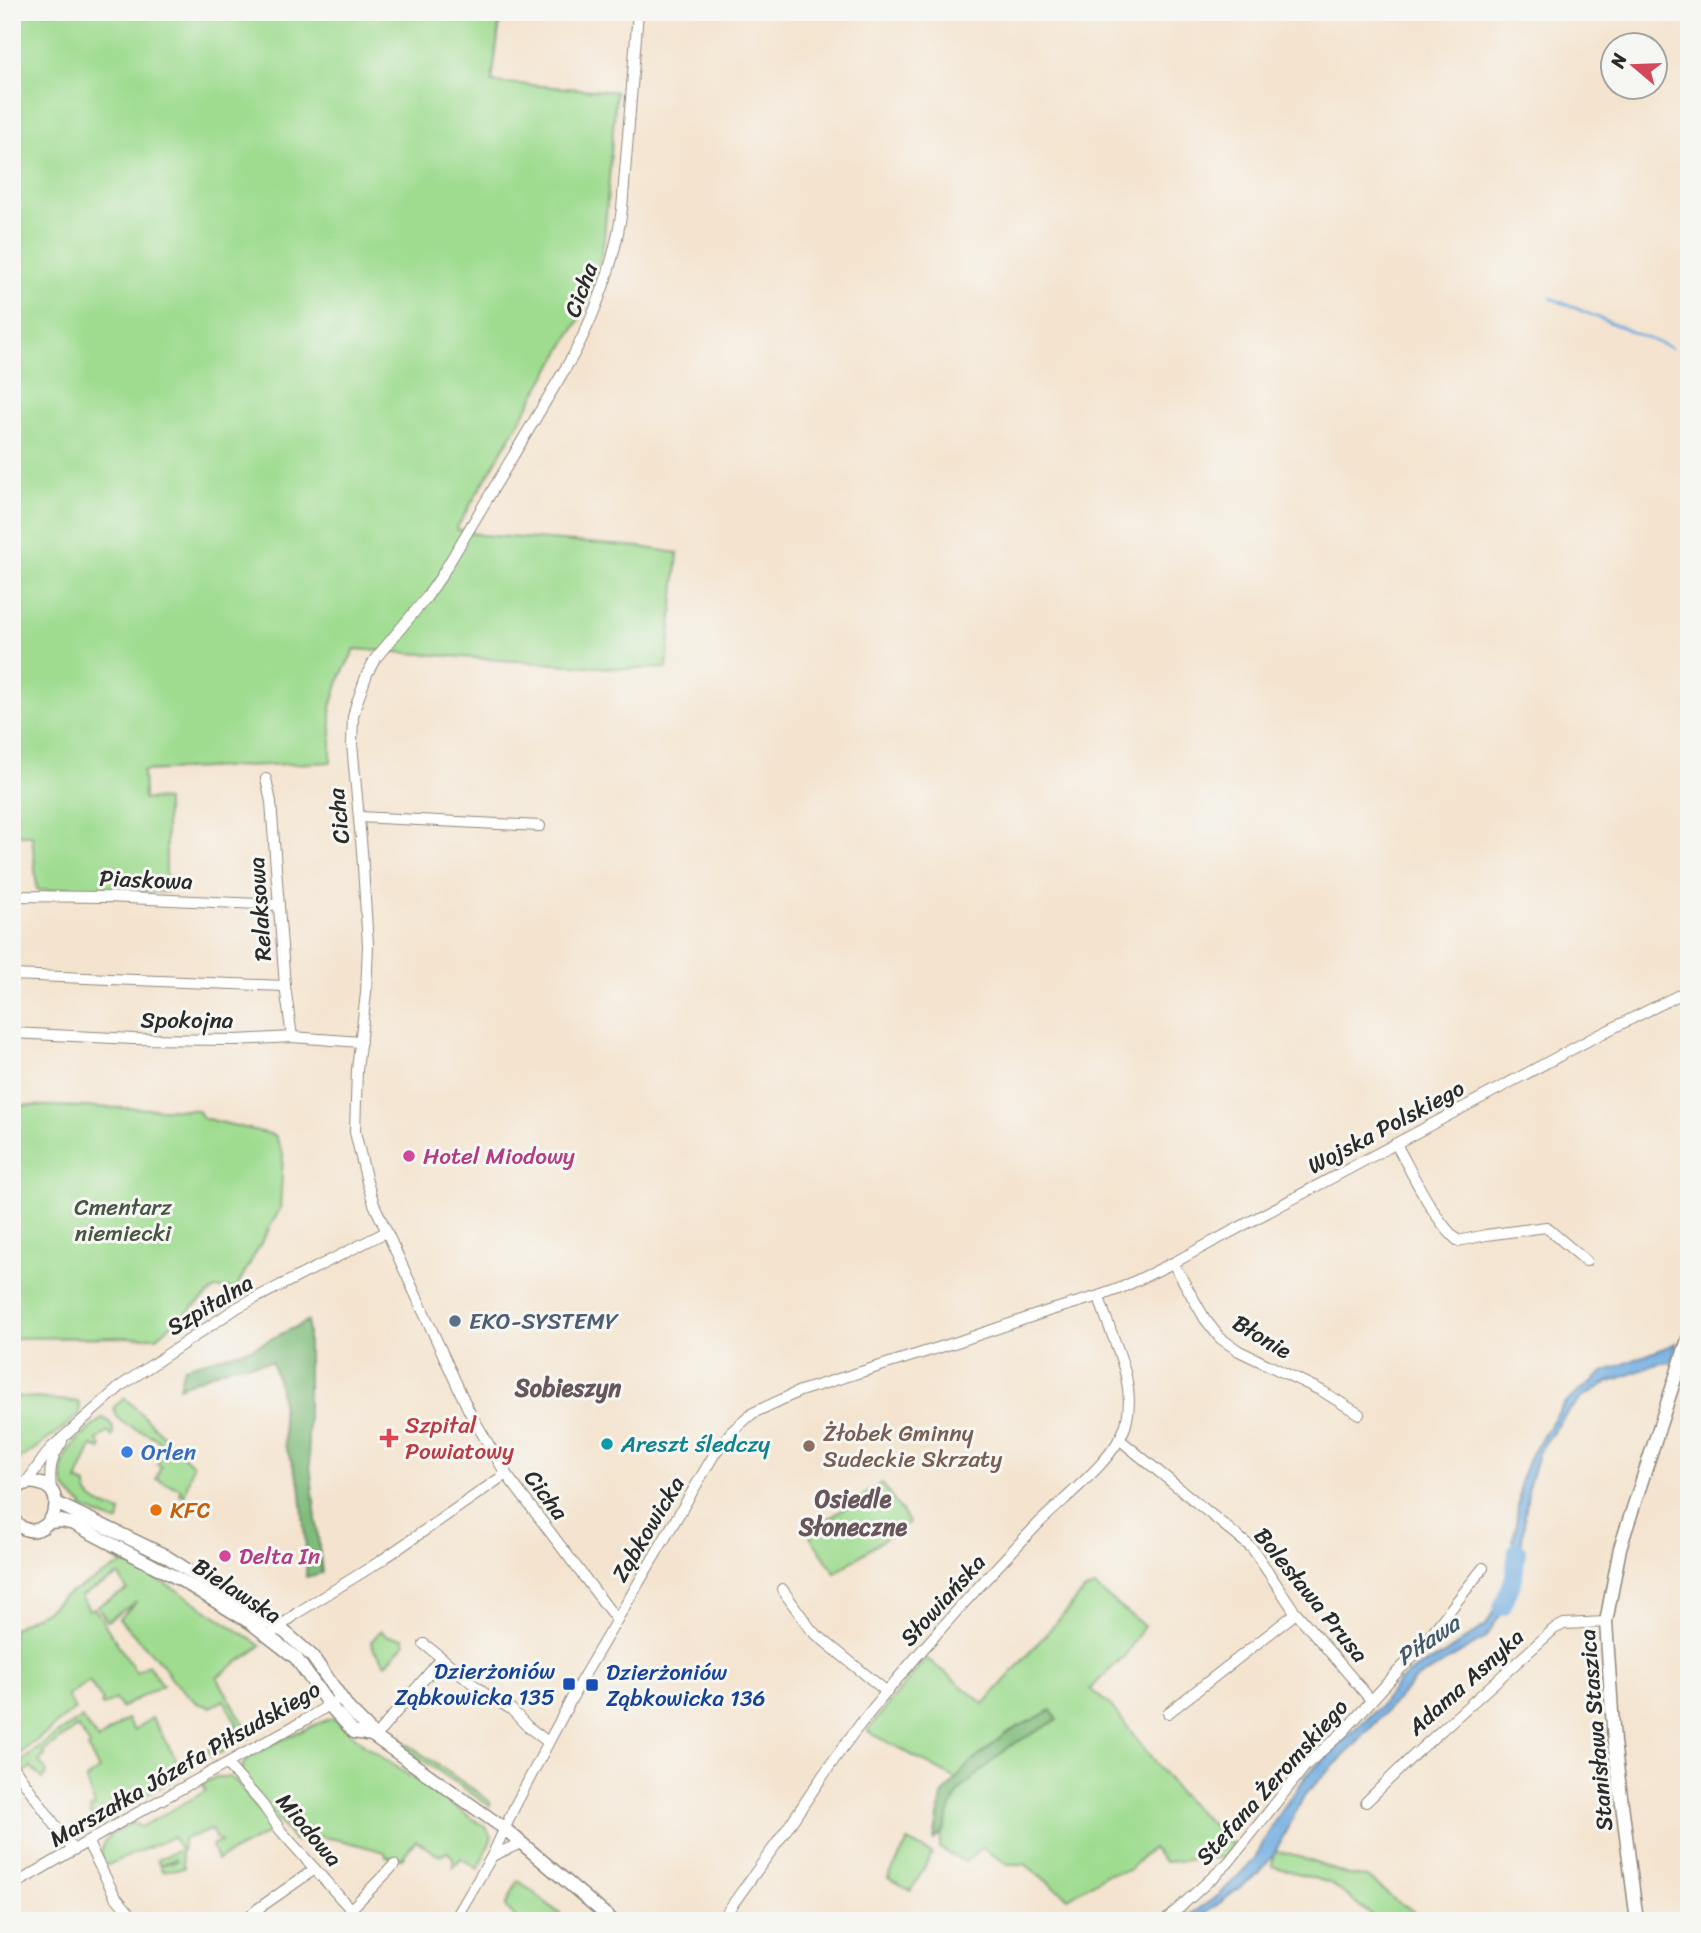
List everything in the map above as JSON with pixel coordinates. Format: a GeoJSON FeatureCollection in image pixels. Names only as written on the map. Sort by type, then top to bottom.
{"type":"FeatureCollection","features":[{"type":"Feature","properties":{"kind":"main road","name":"Stanisława Staszica"},"geometry":{"type":"LineString","coordinates":[[1637,1921],[1614,1742],[1606,1622],[1620,1548],[1689,1336]]}},
{"type":"Feature","properties":{"kind":"main road","name":"Bielawska"},"geometry":{"type":"LineString","coordinates":[[18,1487],[39,1483],[53,1497],[164,1556],[205,1588],[274,1632],[300,1644],[374,1736],[505,1829],[613,1921]]}},
{"type":"Feature","properties":{"kind":"main road"},"geometry":{"type":"LineString","coordinates":[[50,1522],[54,1516],[53,1497]]}},
{"type":"Feature","properties":{"kind":"main road","name":"Bielawska"},"geometry":{"type":"LineString","coordinates":[[13,1520],[32,1530],[50,1522],[74,1524],[161,1569],[205,1588]]}},
{"type":"Feature","properties":{"kind":"main road","name":"Bielawska"},"geometry":{"type":"LineString","coordinates":[[274,1632],[329,1705],[354,1732],[374,1736]]}},
{"type":"Feature","properties":{"kind":"street","name":"Cicha"},"geometry":{"type":"LineString","coordinates":[[616,1619],[506,1474],[469,1411],[370,1193],[355,1132],[368,945],[352,730],[356,705],[367,674],[386,645],[426,598],[452,560],[590,324],[615,247],[622,209],[638,12]]}},
{"type":"Feature","properties":{"kind":"street","name":"Relaksowa"},"geometry":{"type":"LineString","coordinates":[[266,779],[271,802],[285,986],[292,1037]]}},
{"type":"Feature","properties":{"kind":"street"},"geometry":{"type":"LineString","coordinates":[[359,817],[540,826]]}},
{"type":"Feature","properties":{"kind":"street","name":"Piaskowa"},"geometry":{"type":"LineString","coordinates":[[12,895],[279,905]]}},
{"type":"Feature","properties":{"kind":"street"},"geometry":{"type":"LineString","coordinates":[[12,975],[285,986]]}},
{"type":"Feature","properties":{"kind":"street","name":"Wojska Polskiego"},"geometry":{"type":"LineString","coordinates":[[1099,1296],[1121,1289],[1173,1263],[1591,1039],[1689,990]]}},
{"type":"Feature","properties":{"kind":"street","name":"Spokojna"},"geometry":{"type":"LineString","coordinates":[[12,1033],[134,1039],[236,1040],[292,1037],[360,1042]]}},
{"type":"Feature","properties":{"kind":"street"},"geometry":{"type":"LineString","coordinates":[[1396,1144],[1448,1233],[1458,1241],[1546,1227],[1586,1261]]}},
{"type":"Feature","properties":{"kind":"street","name":"Szpitalna"},"geometry":{"type":"LineString","coordinates":[[18,1487],[50,1449],[122,1385],[238,1307],[386,1232]]}},
{"type":"Feature","properties":{"kind":"street","name":"Błonie"},"geometry":{"type":"LineString","coordinates":[[1173,1263],[1205,1319],[1220,1338],[1268,1367],[1336,1398],[1359,1414]]}},
{"type":"Feature","properties":{"kind":"street","name":"Słowiańska"},"geometry":{"type":"LineString","coordinates":[[721,1921],[838,1754],[887,1692],[944,1625],[1039,1523],[1103,1461],[1119,1439],[1128,1413],[1129,1384],[1099,1296]]}},
{"type":"Feature","properties":{"kind":"street","name":"Ząbkowicka"},"geometry":{"type":"LineString","coordinates":[[453,1921],[492,1856],[548,1742],[616,1619],[715,1453],[731,1432],[753,1413],[800,1391],[1099,1296]]}},
{"type":"Feature","properties":{"kind":"street","name":"Szpitalna"},"geometry":{"type":"LineString","coordinates":[[53,1497],[49,1469],[55,1452],[69,1433]]}},
{"type":"Feature","properties":{"kind":"street","name":"Bolesława Prusa"},"geometry":{"type":"LineString","coordinates":[[1119,1439],[1252,1548],[1296,1613],[1371,1700]]}},
{"type":"Feature","properties":{"kind":"street"},"geometry":{"type":"LineString","coordinates":[[274,1632],[297,1613],[379,1562],[506,1474]]}},
{"type":"Feature","properties":{"kind":"street","name":"Stefana Żeromskiego"},"geometry":{"type":"LineString","coordinates":[[1165,1921],[1228,1863],[1306,1765],[1344,1731],[1413,1657],[1483,1568]]}},
{"type":"Feature","properties":{"kind":"street"},"geometry":{"type":"LineString","coordinates":[[782,1589],[812,1631],[887,1692]]}},
{"type":"Feature","properties":{"kind":"street"},"geometry":{"type":"LineString","coordinates":[[1168,1713],[1296,1613]]}},
{"type":"Feature","properties":{"kind":"street","name":"Adama Asnyka"},"geometry":{"type":"LineString","coordinates":[[1366,1802],[1554,1629],[1564,1624],[1606,1622]]}},
{"type":"Feature","properties":{"kind":"street"},"geometry":{"type":"LineString","coordinates":[[424,1644],[484,1693],[511,1709],[548,1742]]}},
{"type":"Feature","properties":{"kind":"street"},"geometry":{"type":"LineString","coordinates":[[374,1736],[442,1658]]}},
{"type":"Feature","properties":{"kind":"street","name":"Marszałka Józefa Piłsudskiego"},"geometry":{"type":"LineString","coordinates":[[12,1886],[341,1697]]}},
{"type":"Feature","properties":{"kind":"street","name":"Miodowa"},"geometry":{"type":"LineString","coordinates":[[227,1763],[361,1921]]}},
{"type":"Feature","properties":{"kind":"street"},"geometry":{"type":"LineString","coordinates":[[12,1765],[73,1850]]}},
{"type":"Feature","properties":{"kind":"street"},"geometry":{"type":"LineString","coordinates":[[87,1841],[115,1896],[136,1921]]}},
{"type":"Feature","properties":{"kind":"street"},"geometry":{"type":"LineString","coordinates":[[492,1856],[521,1843]]}},
{"type":"Feature","properties":{"kind":"street"},"geometry":{"type":"LineString","coordinates":[[351,1909],[394,1865]]}},
{"type":"Feature","properties":{"kind":"street"},"geometry":{"type":"LineString","coordinates":[[245,1921],[315,1869]]}},
{"type":"Feature","properties":{"kind":"green space"},"geometry":{"type":"Polygon","coordinates":[[[12,12],[501,12],[492,82],[616,92],[604,239],[597,276],[579,320],[456,529],[481,535],[640,547],[678,553],[667,668],[625,669],[355,649],[341,675],[331,707],[331,762],[143,771],[144,799],[166,800],[166,892],[37,890],[32,835],[12,835],[12,12]]]}},
{"type":"Feature","properties":{"kind":"green space","name":"Cmentarz niemiecki"},"geometry":{"type":"Polygon","coordinates":[[[12,1105],[198,1110],[203,1118],[275,1135],[283,1154],[280,1209],[236,1288],[215,1289],[157,1337],[12,1338],[12,1105]]]}},
{"type":"Feature","properties":{"kind":"green space"},"geometry":{"type":"Polygon","coordinates":[[[308,1321],[308,1447],[322,1573],[306,1577],[307,1559],[300,1484],[285,1445],[280,1389],[272,1362],[231,1366],[179,1387],[184,1367],[252,1348],[308,1321]]]}},
{"type":"Feature","properties":{"kind":"green space"},"geometry":{"type":"Polygon","coordinates":[[[12,1396],[79,1402],[80,1413],[12,1465],[12,1396]]]}},
{"type":"Feature","properties":{"kind":"green space"},"geometry":{"type":"Polygon","coordinates":[[[125,1398],[193,1465],[184,1496],[180,1494],[181,1489],[156,1479],[161,1466],[157,1465],[164,1449],[159,1442],[153,1436],[128,1426],[116,1415],[114,1407],[125,1398]]]}},
{"type":"Feature","properties":{"kind":"green space"},"geometry":{"type":"Polygon","coordinates":[[[102,1418],[111,1425],[112,1437],[108,1432],[97,1440],[101,1449],[92,1446],[77,1481],[86,1485],[93,1500],[121,1512],[119,1521],[115,1522],[82,1508],[83,1505],[70,1494],[63,1480],[64,1461],[73,1445],[102,1418]]]}},
{"type":"Feature","properties":{"kind":"green space"},"geometry":{"type":"Polygon","coordinates":[[[882,1483],[909,1522],[835,1573],[808,1533],[882,1483]]]}},
{"type":"Feature","properties":{"kind":"green space"},"geometry":{"type":"Polygon","coordinates":[[[112,1557],[174,1588],[261,1646],[217,1677],[251,1736],[212,1757],[208,1750],[238,1734],[234,1726],[237,1724],[224,1700],[211,1707],[197,1703],[172,1680],[163,1665],[119,1619],[137,1601],[107,1621],[97,1606],[127,1590],[119,1575],[81,1596],[89,1610],[94,1608],[136,1672],[148,1665],[163,1685],[121,1708],[115,1699],[103,1706],[103,1701],[89,1681],[67,1696],[75,1709],[12,1760],[12,1629],[123,1564],[112,1557]]]}},
{"type":"Feature","properties":{"kind":"green space"},"geometry":{"type":"Polygon","coordinates":[[[1095,1587],[1144,1626],[1126,1654],[1090,1689],[1111,1706],[1180,1794],[1233,1845],[1224,1857],[1165,1862],[1152,1848],[1129,1870],[1106,1875],[1068,1898],[1025,1864],[1008,1864],[982,1848],[965,1862],[939,1848],[945,1806],[962,1782],[867,1731],[926,1658],[984,1704],[1085,1590],[1095,1587]]]}},
{"type":"Feature","properties":{"kind":"green space"},"geometry":{"type":"Polygon","coordinates":[[[381,1630],[386,1636],[403,1638],[405,1644],[386,1664],[371,1642],[381,1630]]]}},
{"type":"Feature","properties":{"kind":"green space"},"geometry":{"type":"Polygon","coordinates":[[[1051,1710],[1057,1720],[1008,1747],[959,1791],[944,1830],[934,1840],[942,1796],[966,1767],[1006,1733],[1051,1710]]]}},
{"type":"Feature","properties":{"kind":"green space"},"geometry":{"type":"Polygon","coordinates":[[[82,1718],[98,1740],[127,1719],[134,1730],[152,1718],[184,1773],[107,1817],[91,1821],[90,1808],[95,1807],[86,1779],[99,1770],[88,1748],[90,1745],[77,1727],[43,1752],[45,1756],[39,1761],[47,1772],[43,1779],[31,1767],[23,1773],[20,1770],[23,1760],[82,1718]]]}},
{"type":"Feature","properties":{"kind":"green space"},"geometry":{"type":"Polygon","coordinates":[[[333,1718],[367,1747],[485,1827],[492,1836],[478,1869],[461,1858],[453,1867],[453,1858],[448,1852],[438,1855],[416,1840],[402,1858],[396,1859],[386,1856],[385,1852],[319,1836],[312,1843],[294,1840],[242,1777],[242,1767],[262,1750],[333,1718]]]}},
{"type":"Feature","properties":{"kind":"green space"},"geometry":{"type":"Polygon","coordinates":[[[387,1730],[490,1801],[490,1806],[389,1737],[387,1730]]]}},
{"type":"Feature","properties":{"kind":"green space"},"geometry":{"type":"Polygon","coordinates":[[[216,1777],[229,1777],[237,1782],[274,1828],[271,1832],[217,1860],[212,1845],[221,1842],[215,1838],[212,1830],[183,1839],[181,1851],[184,1868],[162,1871],[160,1865],[176,1861],[175,1859],[159,1865],[157,1859],[181,1850],[173,1837],[105,1866],[102,1857],[103,1843],[112,1834],[133,1823],[141,1827],[204,1792],[206,1790],[202,1785],[216,1777]]]}},
{"type":"Feature","properties":{"kind":"green space"},"geometry":{"type":"Polygon","coordinates":[[[908,1841],[932,1854],[911,1891],[888,1878],[908,1841]]]}},
{"type":"Feature","properties":{"kind":"green space"},"geometry":{"type":"Polygon","coordinates":[[[1274,1851],[1291,1854],[1348,1875],[1367,1877],[1395,1900],[1411,1909],[1422,1921],[1379,1921],[1330,1883],[1272,1866],[1274,1851]]]}},
{"type":"Feature","properties":{"kind":"green space"},"geometry":{"type":"Polygon","coordinates":[[[518,1880],[566,1921],[520,1921],[505,1907],[518,1880]]]}},
{"type":"Feature","properties":{"kind":"water"},"geometry":{"type":"Polygon","coordinates":[[[1677,1343],[1672,1362],[1657,1364],[1605,1384],[1583,1397],[1567,1413],[1538,1453],[1529,1485],[1521,1548],[1505,1608],[1485,1638],[1414,1681],[1305,1794],[1274,1854],[1259,1873],[1196,1921],[1181,1921],[1219,1895],[1255,1858],[1277,1817],[1307,1775],[1379,1707],[1399,1681],[1486,1625],[1502,1597],[1516,1524],[1521,1479],[1531,1454],[1564,1404],[1603,1372],[1677,1343]]]}},
{"type":"Feature","properties":{"kind":"waterway"},"geometry":{"type":"LineString","coordinates":[[1551,298],[1671,348]]}},
{"type":"Feature","properties":{"kind":"waterway"},"geometry":{"type":"LineString","coordinates":[[1681,351],[1689,374]]}},
{"type":"Feature","properties":{"kind":"waterway","name":"Piława"},"geometry":{"type":"LineString","coordinates":[[1502,1607],[1514,1578],[1517,1550]]}},
{"type":"Feature","properties":{"kind":"place","name":"Hotel Miodowy"},"geometry":{"type":"Point","coordinates":[409,1156]}},
{"type":"Feature","properties":{"kind":"place","name":"EKO-SYSTEMY"},"geometry":{"type":"Point","coordinates":[455,1321]}},
{"type":"Feature","properties":{"kind":"place","name":"Szpital Powiatowy"},"geometry":{"type":"Point","coordinates":[389,1438]}},
{"type":"Feature","properties":{"kind":"place","name":"Areszt śledczy"},"geometry":{"type":"Point","coordinates":[607,1444]}},
{"type":"Feature","properties":{"kind":"place","name":"Żłobek Gminny Sudeckie Skrzaty"},"geometry":{"type":"Point","coordinates":[809,1446]}},
{"type":"Feature","properties":{"kind":"place","name":"Orlen"},"geometry":{"type":"Point","coordinates":[127,1452]}},
{"type":"Feature","properties":{"kind":"place","name":"KFC"},"geometry":{"type":"Point","coordinates":[156,1510]}},
{"type":"Feature","properties":{"kind":"place","name":"Delta In"},"geometry":{"type":"Point","coordinates":[225,1556]}},
{"type":"Feature","properties":{"kind":"place","name":"Dzierżoniów Ząbkowicka 135"},"geometry":{"type":"Point","coordinates":[569,1684]}},
{"type":"Feature","properties":{"kind":"place","name":"Dzierżoniów Ząbkowicka 136"},"geometry":{"type":"Point","coordinates":[592,1685]}},
{"type":"Feature","properties":{"kind":"district","name":"Sobieszyn"},"geometry":{"type":"Point","coordinates":[568,1388]}},
{"type":"Feature","properties":{"kind":"district","name":"Osiedle Słoneczne"},"geometry":{"type":"Point","coordinates":[853,1513]}}]}
